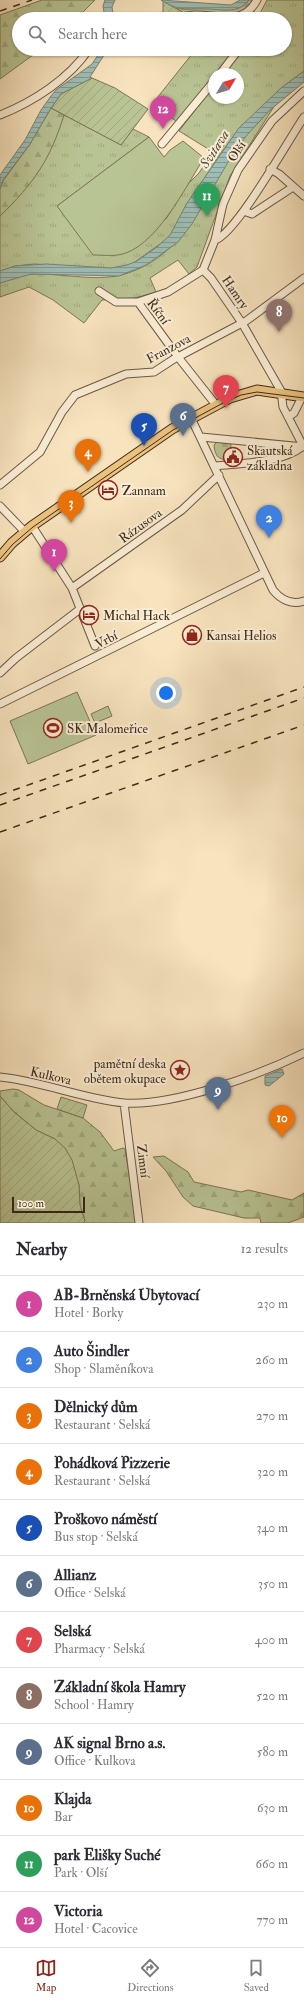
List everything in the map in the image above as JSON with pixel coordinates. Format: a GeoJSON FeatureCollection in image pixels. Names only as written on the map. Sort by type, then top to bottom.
{"type":"FeatureCollection","features":[{"type":"Feature","properties":{"kind":"main road"},"geometry":{"type":"LineString","coordinates":[[0,557],[26,528],[190,418],[249,391],[268,390],[303,397]]}},
{"type":"Feature","properties":{"kind":"street"},"geometry":{"type":"LineString","coordinates":[[250,12],[258,0]]}},
{"type":"Feature","properties":{"kind":"street"},"geometry":{"type":"LineString","coordinates":[[0,115],[32,100],[76,66],[84,56]]}},
{"type":"Feature","properties":{"kind":"street"},"geometry":{"type":"LineString","coordinates":[[225,68],[234,56]]}},
{"type":"Feature","properties":{"kind":"street"},"geometry":{"type":"LineString","coordinates":[[162,144],[208,88]]}},
{"type":"Feature","properties":{"kind":"street","name":"Olší"},"geometry":{"type":"LineString","coordinates":[[203,270],[215,240],[223,204],[238,170],[272,121],[304,91]]}},
{"type":"Feature","properties":{"kind":"street","name":"Olší"},"geometry":{"type":"LineString","coordinates":[[215,240],[224,235],[244,211],[304,117]]}},
{"type":"Feature","properties":{"kind":"street"},"geometry":{"type":"LineString","coordinates":[[270,169],[304,196]]}},
{"type":"Feature","properties":{"kind":"street"},"geometry":{"type":"LineString","coordinates":[[244,211],[252,214],[293,187]]}},
{"type":"Feature","properties":{"kind":"street"},"geometry":{"type":"LineString","coordinates":[[138,302],[168,292],[203,270]]}},
{"type":"Feature","properties":{"kind":"street","name":"Hamry"},"geometry":{"type":"LineString","coordinates":[[203,270],[211,278],[242,323],[282,393],[283,407],[304,447]]}},
{"type":"Feature","properties":{"kind":"street","name":"Franzova"},"geometry":{"type":"LineString","coordinates":[[0,485],[40,452],[62,412],[76,395],[126,374],[154,372],[178,357],[242,323],[304,278]]}},
{"type":"Feature","properties":{"kind":"street","name":"Říční"},"geometry":{"type":"LineString","coordinates":[[99,291],[116,302],[138,302],[178,357],[216,405]]}},
{"type":"Feature","properties":{"kind":"street"},"geometry":{"type":"LineString","coordinates":[[288,417],[294,413],[303,397]]}},
{"type":"Feature","properties":{"kind":"street"},"geometry":{"type":"LineString","coordinates":[[190,418],[215,466],[273,590],[281,598],[294,602],[304,601]]}},
{"type":"Feature","properties":{"kind":"street"},"geometry":{"type":"LineString","coordinates":[[201,437],[304,447]]}},
{"type":"Feature","properties":{"kind":"street"},"geometry":{"type":"LineString","coordinates":[[215,466],[256,461],[295,453],[304,447]]}},
{"type":"Feature","properties":{"kind":"street","name":"Rázusova"},"geometry":{"type":"LineString","coordinates":[[72,588],[182,510],[219,476]]}},
{"type":"Feature","properties":{"kind":"street"},"geometry":{"type":"LineString","coordinates":[[0,506],[26,528],[72,588],[81,614],[95,646]]}},
{"type":"Feature","properties":{"kind":"street","name":"Vrbí"},"geometry":{"type":"LineString","coordinates":[[0,704],[104,654],[264,573]]}},
{"type":"Feature","properties":{"kind":"street"},"geometry":{"type":"LineString","coordinates":[[0,673],[16,658],[80,608]]}},
{"type":"Feature","properties":{"kind":"street","name":"Kulkova"},"geometry":{"type":"LineString","coordinates":[[0,1077],[44,1084],[102,1099],[124,1102],[155,1102],[193,1094],[273,1067],[304,1053]]}},
{"type":"Feature","properties":{"kind":"street","name":"Zimní"},"geometry":{"type":"LineString","coordinates":[[124,1102],[139,1223]]}},
{"type":"Feature","properties":{"kind":"green space"},"geometry":{"type":"Polygon","coordinates":[[[42,0],[95,0],[83,12],[12,12],[12,56],[32,56],[0,79],[0,15],[42,0]]]}},
{"type":"Feature","properties":{"kind":"green space"},"geometry":{"type":"Polygon","coordinates":[[[249,0],[260,0],[242,12],[182,12],[174,8],[227,10],[239,8],[249,0]]]}},
{"type":"Feature","properties":{"kind":"green space"},"geometry":{"type":"Polygon","coordinates":[[[267,0],[304,0],[304,71],[281,88],[233,137],[218,157],[191,200],[187,203],[173,232],[167,239],[132,264],[116,268],[100,269],[35,264],[15,266],[0,271],[0,189],[30,144],[51,108],[121,145],[133,129],[149,137],[57,206],[166,219],[186,186],[199,173],[213,152],[179,131],[208,94],[208,104],[244,104],[244,68],[228,68],[237,56],[292,56],[292,12],[261,12],[267,0]]]}},
{"type":"Feature","properties":{"kind":"green space"},"geometry":{"type":"Polygon","coordinates":[[[163,1],[182,12],[163,12],[163,1]]]}},
{"type":"Feature","properties":{"kind":"green space"},"geometry":{"type":"Polygon","coordinates":[[[190,56],[229,56],[220,68],[208,68],[208,83],[177,122],[153,103],[190,56]]]}},
{"type":"Feature","properties":{"kind":"green space"},"geometry":{"type":"Polygon","coordinates":[[[92,78],[115,88],[148,109],[121,145],[51,108],[61,94],[92,78]]]}},
{"type":"Feature","properties":{"kind":"green space"},"geometry":{"type":"Polygon","coordinates":[[[275,105],[230,176],[197,267],[189,274],[178,260],[150,278],[156,292],[135,298],[102,300],[84,323],[53,300],[29,287],[0,297],[0,283],[28,274],[93,277],[117,276],[143,267],[157,258],[180,237],[190,225],[234,152],[257,122],[275,105]]]}},
{"type":"Feature","properties":{"kind":"green space"},"geometry":{"type":"Polygon","coordinates":[[[51,108],[64,115],[59,131],[47,158],[32,181],[0,216],[0,189],[3,181],[30,144],[51,108]]]}},
{"type":"Feature","properties":{"kind":"green space"},"geometry":{"type":"Polygon","coordinates":[[[149,137],[164,157],[170,150],[183,141],[204,158],[179,200],[145,242],[132,251],[118,255],[93,255],[57,206],[149,137]]]}},
{"type":"Feature","properties":{"kind":"green space"},"geometry":{"type":"Polygon","coordinates":[[[217,442],[231,444],[230,460],[218,457],[215,452],[214,445],[217,442]]]}},
{"type":"Feature","properties":{"kind":"green space"},"geometry":{"type":"Polygon","coordinates":[[[255,447],[285,448],[285,452],[255,457],[255,447]]]}},
{"type":"Feature","properties":{"kind":"green space","name":"SK Malomeřice"},"geometry":{"type":"Polygon","coordinates":[[[77,692],[96,735],[28,764],[10,721],[77,692]]]}},
{"type":"Feature","properties":{"kind":"green space"},"geometry":{"type":"Polygon","coordinates":[[[108,706],[112,716],[95,723],[91,714],[108,706]]]}},
{"type":"Feature","properties":{"kind":"green space"},"geometry":{"type":"Polygon","coordinates":[[[13,1089],[19,1090],[44,1105],[83,1118],[100,1132],[114,1151],[123,1148],[125,1149],[137,1223],[83,1223],[85,1221],[80,1206],[79,1185],[55,1139],[36,1130],[14,1112],[0,1096],[0,1091],[13,1089]]]}},
{"type":"Feature","properties":{"kind":"green space"},"geometry":{"type":"Polygon","coordinates":[[[0,1096],[14,1112],[36,1130],[55,1139],[65,1148],[72,1160],[79,1185],[80,1205],[85,1221],[83,1223],[0,1223],[0,1096]]]}},
{"type":"Feature","properties":{"kind":"green space"},"geometry":{"type":"Polygon","coordinates":[[[61,1097],[87,1105],[83,1118],[57,1109],[61,1097]]]}},
{"type":"Feature","properties":{"kind":"green space"},"geometry":{"type":"Polygon","coordinates":[[[164,1156],[188,1172],[194,1182],[241,1192],[248,1190],[292,1200],[304,1193],[304,1217],[288,1223],[261,1223],[260,1218],[244,1218],[193,1206],[183,1197],[166,1171],[153,1157],[164,1156]]]}},
{"type":"Feature","properties":{"kind":"water"},"geometry":{"type":"Polygon","coordinates":[[[105,0],[115,0],[112,7],[113,12],[104,12],[103,6],[105,0]]]}},
{"type":"Feature","properties":{"kind":"water"},"geometry":{"type":"Polygon","coordinates":[[[161,0],[231,5],[240,0],[249,0],[240,8],[229,10],[183,9],[161,0]]]}},
{"type":"Feature","properties":{"kind":"water"},"geometry":{"type":"Polygon","coordinates":[[[97,56],[104,56],[90,77],[92,78],[61,94],[30,144],[3,180],[0,189],[0,175],[25,140],[41,110],[51,96],[56,90],[92,64],[97,56]]]}},
{"type":"Feature","properties":{"kind":"water"},"geometry":{"type":"Polygon","coordinates":[[[304,71],[304,82],[270,110],[247,135],[231,157],[192,224],[178,242],[146,265],[119,276],[31,274],[0,283],[0,271],[15,266],[46,264],[111,268],[127,265],[137,261],[157,247],[170,235],[187,203],[239,128],[281,88],[304,71]]]}},
{"type":"Feature","properties":{"kind":"water"},"geometry":{"type":"Polygon","coordinates":[[[282,1069],[284,1074],[269,1086],[265,1085],[265,1076],[282,1069]]]}},
{"type":"Feature","properties":{"kind":"tram line"},"geometry":{"type":"LineString","coordinates":[[0,559],[13,544],[33,527],[173,430],[223,403],[241,395],[257,392],[304,398]]}},
{"type":"Feature","properties":{"kind":"railway"},"geometry":{"type":"LineString","coordinates":[[0,11],[32,0]]}},
{"type":"Feature","properties":{"kind":"railway"},"geometry":{"type":"LineString","coordinates":[[0,795],[304,687]]}},
{"type":"Feature","properties":{"kind":"railway"},"geometry":{"type":"LineString","coordinates":[[0,805],[304,698]]}},
{"type":"Feature","properties":{"kind":"railway"},"geometry":{"type":"LineString","coordinates":[[0,832],[304,725]]}},
{"type":"Feature","properties":{"kind":"place","name":"Victoria"},"geometry":{"type":"Point","coordinates":[163,129]}},
{"type":"Feature","properties":{"kind":"place","name":"park Elišky Suché"},"geometry":{"type":"Point","coordinates":[207,216]}},
{"type":"Feature","properties":{"kind":"place","name":"Základní škola Hamry"},"geometry":{"type":"Point","coordinates":[279,332]}},
{"type":"Feature","properties":{"kind":"place","name":"Selská"},"geometry":{"type":"Point","coordinates":[226,408]}},
{"type":"Feature","properties":{"kind":"place","name":"Allianz"},"geometry":{"type":"Point","coordinates":[183,436]}},
{"type":"Feature","properties":{"kind":"place","name":"Proškovo náměstí"},"geometry":{"type":"Point","coordinates":[144,446]}},
{"type":"Feature","properties":{"kind":"place","name":"Skautská základna"},"geometry":{"type":"Point","coordinates":[233,457]}},
{"type":"Feature","properties":{"kind":"place","name":"Pohádková Pizzerie"},"geometry":{"type":"Point","coordinates":[88,472]}},
{"type":"Feature","properties":{"kind":"place","name":"Zannam"},"geometry":{"type":"Point","coordinates":[108,490]}},
{"type":"Feature","properties":{"kind":"place","name":"Dělnický dům"},"geometry":{"type":"Point","coordinates":[71,523]}},
{"type":"Feature","properties":{"kind":"place","name":"Auto Šindler"},"geometry":{"type":"Point","coordinates":[269,538]}},
{"type":"Feature","properties":{"kind":"place","name":"AB-Brněnská Ubytovací"},"geometry":{"type":"Point","coordinates":[54,572]}},
{"type":"Feature","properties":{"kind":"place","name":"Michal Hack"},"geometry":{"type":"Point","coordinates":[89,615]}},
{"type":"Feature","properties":{"kind":"place","name":"Kansai Helios"},"geometry":{"type":"Point","coordinates":[192,635]}},
{"type":"Feature","properties":{"kind":"place","name":"SK Malomeřice"},"geometry":{"type":"Point","coordinates":[53,728]}},
{"type":"Feature","properties":{"kind":"place","name":"pamětní deska obětem okupace"},"geometry":{"type":"Point","coordinates":[180,1070]}},
{"type":"Feature","properties":{"kind":"place","name":"AK signal Brno a.s."},"geometry":{"type":"Point","coordinates":[218,1110]}},
{"type":"Feature","properties":{"kind":"place","name":"Klajda"},"geometry":{"type":"Point","coordinates":[282,1138]}},
{"type":"Feature","properties":{"kind":"water label","name":"Svitava"},"geometry":{"type":"Point","coordinates":[214,149]}}]}
